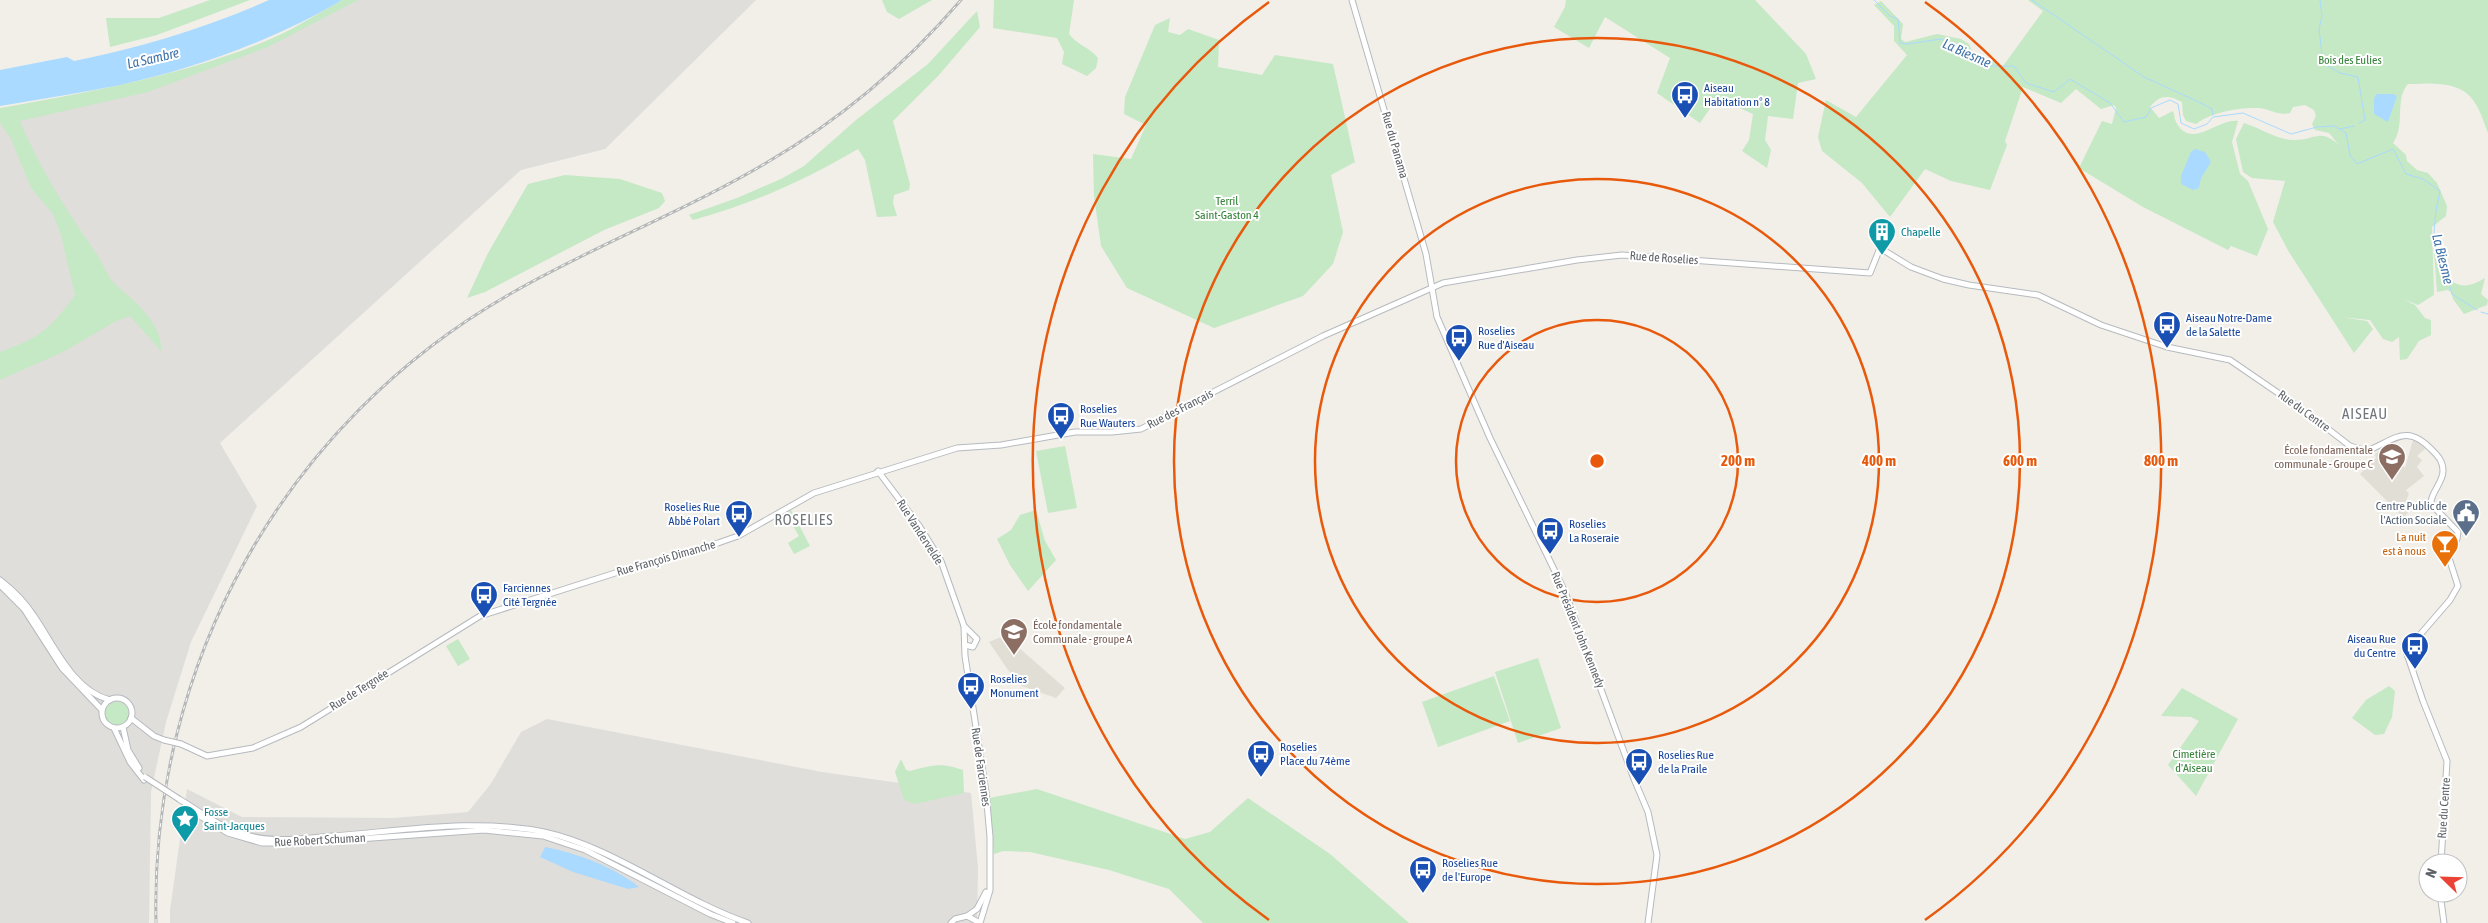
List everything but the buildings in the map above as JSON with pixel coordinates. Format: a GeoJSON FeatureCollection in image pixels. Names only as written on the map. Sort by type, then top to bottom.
{"type":"FeatureCollection","features":[{"type":"Feature","properties":{"kind":"street","name":"Rue du Panama"},"geometry":{"type":"LineString","coordinates":[[1353,3],[1426,254],[1433,286]]}},
{"type":"Feature","properties":{"kind":"street","name":"Rue de Roselies"},"geometry":{"type":"LineString","coordinates":[[1433,286],[1478,276],[1622,255],[1870,273],[1880,248]]}},
{"type":"Feature","properties":{"kind":"street","name":"Rue du Centre"},"geometry":{"type":"LineString","coordinates":[[1880,248],[1911,267],[1943,279],[2038,296],[2101,325],[2168,347],[2230,360],[2306,412],[2350,446],[2367,451],[2400,435],[2408,434],[2418,437],[2432,450],[2441,460],[2443,471],[2442,479],[2431,500],[2431,504],[2458,532],[2449,558],[2458,586],[2450,600],[2406,652],[2447,761],[2442,853]]}},
{"type":"Feature","properties":{"kind":"street","name":"Rue des Français"},"geometry":{"type":"LineString","coordinates":[[878,471],[957,448],[1001,445],[1075,432],[1112,432],[1141,429],[1324,336],[1433,286]]}},
{"type":"Feature","properties":{"kind":"street","name":"Rue Président John Kennedy"},"geometry":{"type":"LineString","coordinates":[[1433,286],[1437,317],[1448,346],[1490,438],[1565,592],[1648,812],[1657,856],[1648,923]]}},
{"type":"Feature","properties":{"kind":"street","name":"Rue François Dimanche"},"geometry":{"type":"LineString","coordinates":[[532,599],[738,536],[814,494],[878,471]]}},
{"type":"Feature","properties":{"kind":"street","name":"Rue Vandervelde"},"geometry":{"type":"LineString","coordinates":[[878,471],[920,527],[941,561],[964,626],[964,638],[968,646]]}},
{"type":"Feature","properties":{"kind":"street"},"geometry":{"type":"LineString","coordinates":[[0,580],[27,607],[74,675],[101,697],[110,700],[118,698],[126,701],[132,710],[131,718],[123,727],[114,728],[103,719],[102,710],[62,668],[24,609],[0,585]]}},
{"type":"Feature","properties":{"kind":"street","name":"Rue de Tergnée"},"geometry":{"type":"LineString","coordinates":[[131,718],[154,736],[181,744],[207,756],[253,748],[276,740],[301,727],[464,624],[490,612],[532,599]]}},
{"type":"Feature","properties":{"kind":"street","name":"Rue Vandervelde"},"geometry":{"type":"LineString","coordinates":[[964,626],[971,634]]}},
{"type":"Feature","properties":{"kind":"street"},"geometry":{"type":"LineString","coordinates":[[964,638],[971,634],[977,639],[976,645],[968,646]]}},
{"type":"Feature","properties":{"kind":"street","name":"Rue de Farciennes"},"geometry":{"type":"LineString","coordinates":[[968,646],[965,656],[986,792],[990,837],[990,890],[980,923]]}},
{"type":"Feature","properties":{"kind":"street"},"geometry":{"type":"LineString","coordinates":[[102,710],[110,700]]}},
{"type":"Feature","properties":{"kind":"street","name":"Rue Robert Schuman"},"geometry":{"type":"LineString","coordinates":[[123,727],[128,750],[144,779]]}},
{"type":"Feature","properties":{"kind":"street","name":"Rue Robert Schuman"},"geometry":{"type":"LineString","coordinates":[[114,728],[130,762],[144,779],[228,833],[262,843],[302,843],[484,828]]}},
{"type":"Feature","properties":{"kind":"street"},"geometry":{"type":"LineString","coordinates":[[484,828],[543,836],[576,846],[710,914],[733,923]]}},
{"type":"Feature","properties":{"kind":"street"},"geometry":{"type":"LineString","coordinates":[[484,828],[532,830],[569,839],[714,910],[748,923]]}},
{"type":"Feature","properties":{"kind":"street","name":"Rue de Farciennes"},"geometry":{"type":"LineString","coordinates":[[967,916],[982,903],[990,880]]}},
{"type":"Feature","properties":{"kind":"street"},"geometry":{"type":"LineString","coordinates":[[2441,903],[2444,923]]}},
{"type":"Feature","properties":{"kind":"street"},"geometry":{"type":"LineString","coordinates":[[951,923],[956,919],[967,916],[980,923]]}},
{"type":"Feature","properties":{"kind":"shaded area"},"geometry":{"type":"Polygon","coordinates":[[[346,0],[756,0],[605,149],[521,170],[220,443],[257,506],[191,642],[166,722],[151,792],[149,923],[0,923],[0,110],[170,77],[266,44],[346,0]]]}},
{"type":"Feature","properties":{"kind":"shaded area","name":"École fondamentale communale - Groupe C"},"geometry":{"type":"Polygon","coordinates":[[[2413,440],[2427,447],[2417,456],[2422,460],[2417,467],[2424,476],[2406,490],[2409,494],[2406,501],[2413,505],[2404,518],[2360,474],[2376,458],[2375,454],[2385,447],[2405,468],[2413,440]]]}},
{"type":"Feature","properties":{"kind":"shaded area","name":"École fondamentale Communale - groupe A"},"geometry":{"type":"Polygon","coordinates":[[[1001,637],[1010,640],[1065,688],[1056,698],[1022,686],[1008,670],[989,642],[1001,637]]]}},
{"type":"Feature","properties":{"kind":"shaded area"},"geometry":{"type":"Polygon","coordinates":[[[547,719],[822,772],[971,793],[978,868],[977,923],[170,923],[170,910],[187,789],[242,817],[393,818],[468,812],[490,785],[521,732],[547,719]]]}},
{"type":"Feature","properties":{"kind":"green space"},"geometry":{"type":"Polygon","coordinates":[[[210,0],[250,0],[157,35],[110,47],[106,18],[159,18],[210,0]]]}},
{"type":"Feature","properties":{"kind":"green space"},"geometry":{"type":"Polygon","coordinates":[[[342,0],[358,0],[268,47],[148,92],[20,121],[36,156],[55,190],[111,279],[152,321],[160,340],[161,351],[130,316],[116,321],[65,351],[0,380],[0,352],[25,342],[43,331],[58,317],[75,295],[61,235],[53,214],[31,188],[11,139],[0,123],[0,108],[140,80],[208,62],[275,37],[342,0]]]}},
{"type":"Feature","properties":{"kind":"green space"},"geometry":{"type":"Polygon","coordinates":[[[882,0],[932,0],[899,19],[887,12],[882,0]]]}},
{"type":"Feature","properties":{"kind":"green space"},"geometry":{"type":"Polygon","coordinates":[[[994,0],[1074,0],[1069,34],[1098,58],[1096,68],[1087,76],[1062,64],[1064,52],[1057,38],[993,28],[994,0]]]}},
{"type":"Feature","properties":{"kind":"green space"},"geometry":{"type":"Polygon","coordinates":[[[1566,0],[1755,0],[1806,54],[1816,79],[1798,83],[1793,119],[1768,116],[1765,140],[1771,150],[1767,168],[1742,151],[1749,140],[1753,114],[1717,98],[1700,123],[1657,93],[1670,58],[1605,17],[1589,48],[1554,27],[1565,7],[1566,0]]]}},
{"type":"Feature","properties":{"kind":"green space","name":"Bois des Eulies"},"geometry":{"type":"Polygon","coordinates":[[[2028,0],[2488,0],[2488,133],[2477,106],[2470,96],[2463,91],[2448,85],[2408,84],[2402,97],[2399,128],[2393,143],[2406,155],[2407,161],[2417,170],[2428,173],[2437,183],[2447,206],[2446,216],[2432,227],[2434,295],[2418,305],[2403,299],[2415,305],[2425,318],[2431,320],[2431,335],[2419,341],[2407,359],[2400,360],[2399,337],[2392,342],[2383,339],[2370,320],[2340,317],[2367,321],[2373,329],[2354,353],[2289,252],[2273,222],[2285,181],[2252,178],[2243,172],[2236,139],[2244,123],[2287,139],[2300,140],[2321,136],[2339,145],[2329,133],[2315,130],[2312,124],[2316,116],[2314,110],[2305,105],[2293,107],[2290,113],[2286,114],[2259,108],[2235,109],[2210,116],[2196,124],[2186,121],[2183,115],[2182,102],[2173,98],[2161,98],[2150,107],[2159,118],[2173,111],[2176,122],[2182,130],[2189,134],[2197,134],[2230,121],[2238,121],[2232,142],[2240,174],[2248,181],[2268,229],[2257,256],[2231,246],[2228,250],[2143,207],[2079,168],[2102,121],[2112,124],[2116,108],[2114,105],[2101,109],[2076,89],[2061,103],[2023,87],[2005,141],[2007,145],[1990,190],[1951,181],[1925,169],[1890,217],[1862,183],[1822,151],[1818,137],[1826,100],[1856,117],[1907,55],[1894,41],[1894,26],[1874,5],[1881,1],[1903,24],[1901,39],[1905,42],[1937,34],[1961,39],[1969,44],[1972,51],[2003,66],[2043,11],[2028,0]]]}},
{"type":"Feature","properties":{"kind":"green space"},"geometry":{"type":"Polygon","coordinates":[[[977,11],[980,27],[939,75],[893,121],[910,184],[909,190],[894,195],[893,203],[897,216],[877,217],[865,160],[858,149],[798,181],[758,199],[693,220],[689,215],[737,198],[781,179],[804,166],[856,120],[928,64],[977,11]]]}},
{"type":"Feature","properties":{"kind":"green space","name":"Terril Saint-Gaston 4"},"geometry":{"type":"Polygon","coordinates":[[[1170,18],[1168,32],[1180,35],[1188,29],[1219,40],[1218,67],[1262,75],[1275,55],[1333,64],[1355,162],[1331,175],[1343,232],[1333,264],[1303,296],[1214,328],[1127,288],[1101,246],[1094,196],[1093,154],[1131,159],[1146,125],[1124,114],[1125,97],[1155,25],[1170,18]]]}},
{"type":"Feature","properties":{"kind":"green space"},"geometry":{"type":"Polygon","coordinates":[[[565,175],[620,179],[662,193],[665,201],[659,208],[604,230],[485,292],[467,298],[488,253],[528,184],[565,175]]]}},
{"type":"Feature","properties":{"kind":"green space"},"geometry":{"type":"Polygon","coordinates":[[[2433,237],[2437,237],[2443,249],[2451,281],[2460,285],[2468,285],[2485,278],[2481,294],[2488,300],[2487,305],[2464,314],[2453,299],[2451,292],[2448,290],[2437,292],[2433,237]]]}},
{"type":"Feature","properties":{"kind":"green space"},"geometry":{"type":"Polygon","coordinates":[[[1065,446],[1077,508],[1048,513],[1036,451],[1065,446]]]}},
{"type":"Feature","properties":{"kind":"green space"},"geometry":{"type":"Polygon","coordinates":[[[791,510],[810,546],[794,554],[788,543],[799,536],[786,514],[791,510]]]}},
{"type":"Feature","properties":{"kind":"green space"},"geometry":{"type":"Polygon","coordinates":[[[1036,510],[1045,541],[1056,560],[1028,591],[1010,565],[997,539],[1011,530],[1020,515],[1036,510]]]}},
{"type":"Feature","properties":{"kind":"green space"},"geometry":{"type":"Polygon","coordinates":[[[458,639],[470,659],[458,666],[446,646],[458,639]]]}},
{"type":"Feature","properties":{"kind":"green space"},"geometry":{"type":"Polygon","coordinates":[[[1538,658],[1561,728],[1518,743],[1495,672],[1538,658]]]}},
{"type":"Feature","properties":{"kind":"green space"},"geometry":{"type":"Polygon","coordinates":[[[1494,676],[1510,721],[1438,747],[1422,702],[1494,676]]]}},
{"type":"Feature","properties":{"kind":"green space"},"geometry":{"type":"Polygon","coordinates":[[[2389,686],[2395,691],[2392,717],[2384,734],[2375,735],[2352,718],[2366,700],[2389,686]]]}},
{"type":"Feature","properties":{"kind":"green space","name":"Cimetière d'Aiseau"},"geometry":{"type":"Polygon","coordinates":[[[2182,688],[2238,719],[2196,796],[2168,765],[2199,721],[2191,717],[2161,716],[2182,688]]]}},
{"type":"Feature","properties":{"kind":"green space"},"geometry":{"type":"Polygon","coordinates":[[[117,702],[122,703],[128,709],[128,719],[122,725],[117,726],[112,725],[106,719],[105,714],[106,709],[112,703],[117,702]]]}},
{"type":"Feature","properties":{"kind":"green space"},"geometry":{"type":"Polygon","coordinates":[[[901,759],[906,770],[910,771],[936,765],[963,770],[964,793],[915,804],[904,800],[895,772],[901,759]]]}},
{"type":"Feature","properties":{"kind":"green space"},"geometry":{"type":"Polygon","coordinates":[[[1037,789],[1185,839],[1210,832],[1248,798],[1330,854],[1409,923],[1203,923],[1169,889],[1109,870],[1030,852],[1003,851],[994,854],[989,798],[1037,789]]]}},
{"type":"Feature","properties":{"kind":"water","name":"La Sambre"},"geometry":{"type":"Polygon","coordinates":[[[269,0],[342,0],[263,40],[177,70],[120,85],[0,106],[0,70],[67,57],[74,61],[124,50],[198,28],[269,0]]]}},
{"type":"Feature","properties":{"kind":"water"},"geometry":{"type":"Polygon","coordinates":[[[2376,94],[2393,94],[2397,96],[2388,122],[2374,114],[2376,94]]]}},
{"type":"Feature","properties":{"kind":"water"},"geometry":{"type":"Polygon","coordinates":[[[2195,149],[2205,152],[2211,162],[2201,178],[2199,188],[2193,190],[2181,184],[2181,176],[2191,152],[2195,149]]]}},
{"type":"Feature","properties":{"kind":"water"},"geometry":{"type":"Polygon","coordinates":[[[545,847],[570,853],[607,867],[639,887],[628,889],[573,872],[540,857],[545,847]]]}},
{"type":"Feature","properties":{"kind":"waterway","name":"La Biesme"},"geometry":{"type":"LineString","coordinates":[[1874,0],[1890,16],[1898,19],[1900,43],[1907,44],[1941,39],[1961,47],[1991,66],[2014,66],[2026,83],[2054,92],[2070,79],[2110,103],[2124,122],[2146,117],[2151,108],[2170,100],[2178,104],[2181,123],[2194,129],[2207,124],[2213,117],[2243,113],[2291,134],[2317,127],[2334,126],[2346,133],[2350,155],[2357,164],[2393,149],[2406,174],[2423,179],[2440,191],[2434,232],[2452,294],[2477,310]]}},
{"type":"Feature","properties":{"kind":"waterway"},"geometry":{"type":"LineString","coordinates":[[2032,0],[2144,77],[2203,104],[2212,109],[2213,115]]}},
{"type":"Feature","properties":{"kind":"waterway"},"geometry":{"type":"LineString","coordinates":[[2320,0],[2322,16],[2319,29],[2323,63],[2340,73],[2358,77],[2365,120],[2359,123]]}},
{"type":"Feature","properties":{"kind":"waterway"},"geometry":{"type":"LineString","coordinates":[[2340,129],[2354,126]]}},
{"type":"Feature","properties":{"kind":"waterway","name":"La Biesme"},"geometry":{"type":"LineString","coordinates":[[2481,312],[2488,314]]}},
{"type":"Feature","properties":{"kind":"railway"},"geometry":{"type":"LineString","coordinates":[[156,923],[160,827],[177,734],[206,644],[246,560],[297,481],[358,410],[430,347],[510,294],[573,260],[735,181],[820,129],[894,69],[940,24],[961,0]]}},
{"type":"Feature","properties":{"kind":"place","name":"Aiseau Habitation n° 8"},"geometry":{"type":"Point","coordinates":[1685,119]}},
{"type":"Feature","properties":{"kind":"place","name":"Chapelle"},"geometry":{"type":"Point","coordinates":[1882,256]}},
{"type":"Feature","properties":{"kind":"place","name":"Aiseau Notre-Dame de la Salette"},"geometry":{"type":"Point","coordinates":[2167,349]}},
{"type":"Feature","properties":{"kind":"place","name":"Roselies Rue d'Aiseau"},"geometry":{"type":"Point","coordinates":[1459,362]}},
{"type":"Feature","properties":{"kind":"place","name":"Roselies Rue Wauters"},"geometry":{"type":"Point","coordinates":[1061,440]}},
{"type":"Feature","properties":{"kind":"place","name":"École fondamentale communale - Groupe C"},"geometry":{"type":"Point","coordinates":[2392,481]}},
{"type":"Feature","properties":{"kind":"place","name":"Centre Public de l'Action Sociale"},"geometry":{"type":"Point","coordinates":[2466,537]}},
{"type":"Feature","properties":{"kind":"place","name":"Roselies Rue Abbé Polart"},"geometry":{"type":"Point","coordinates":[739,538]}},
{"type":"Feature","properties":{"kind":"place","name":"Roselies La Roseraie"},"geometry":{"type":"Point","coordinates":[1550,555]}},
{"type":"Feature","properties":{"kind":"place","name":"La nuit est à nous"},"geometry":{"type":"Point","coordinates":[2445,568]}},
{"type":"Feature","properties":{"kind":"place","name":"Farciennes Cité Tergnée"},"geometry":{"type":"Point","coordinates":[484,619]}},
{"type":"Feature","properties":{"kind":"place","name":"École fondamentale Communale - groupe A"},"geometry":{"type":"Point","coordinates":[1014,656]}},
{"type":"Feature","properties":{"kind":"place","name":"Aiseau Rue du Centre"},"geometry":{"type":"Point","coordinates":[2415,670]}},
{"type":"Feature","properties":{"kind":"place","name":"Roselies Monument"},"geometry":{"type":"Point","coordinates":[971,710]}},
{"type":"Feature","properties":{"kind":"place","name":"Roselies Place du 74ème"},"geometry":{"type":"Point","coordinates":[1261,778]}},
{"type":"Feature","properties":{"kind":"place","name":"Roselies Rue de la Praile"},"geometry":{"type":"Point","coordinates":[1639,786]}},
{"type":"Feature","properties":{"kind":"place","name":"Fosse Saint-Jacques"},"geometry":{"type":"Point","coordinates":[185,843]}},
{"type":"Feature","properties":{"kind":"place","name":"Roselies Rue de l'Europe"},"geometry":{"type":"Point","coordinates":[1423,894]}},
{"type":"Feature","properties":{"kind":"district","name":"AISEAU"},"geometry":{"type":"Point","coordinates":[2365,414]}},
{"type":"Feature","properties":{"kind":"district","name":"ROSELIES"},"geometry":{"type":"Point","coordinates":[804,520]}}]}
